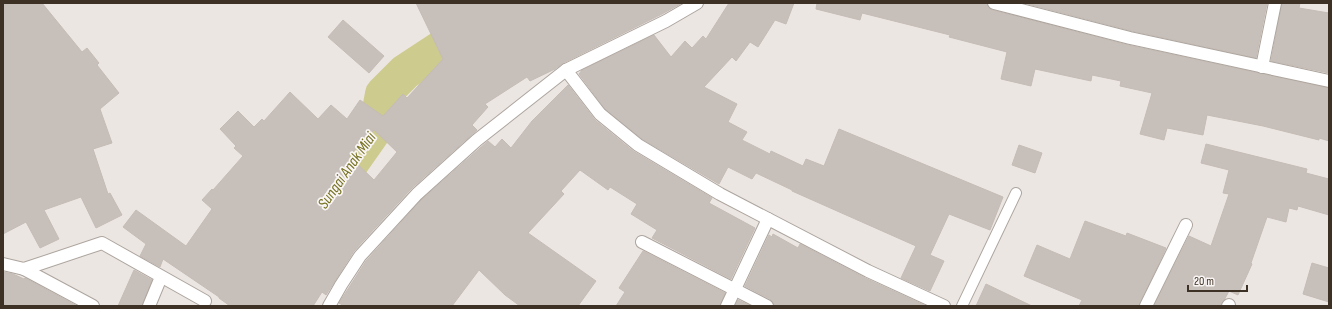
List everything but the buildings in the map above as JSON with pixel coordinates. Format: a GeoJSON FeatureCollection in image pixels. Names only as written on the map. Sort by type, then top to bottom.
{"type":"FeatureCollection","features":[{"type":"Feature","properties":{"kind":"street"},"geometry":{"type":"LineString","coordinates":[[329,306],[360,256],[417,194],[476,140],[566,70],[666,21],[697,3]]}},
{"type":"Feature","properties":{"kind":"street"},"geometry":{"type":"LineString","coordinates":[[994,3],[1130,38],[1329,81]]}},
{"type":"Feature","properties":{"kind":"street"},"geometry":{"type":"LineString","coordinates":[[1262,67],[1275,3]]}},
{"type":"Feature","properties":{"kind":"street"},"geometry":{"type":"LineString","coordinates":[[566,70],[600,114],[638,145],[720,194],[868,271],[944,306]]}},
{"type":"Feature","properties":{"kind":"street"},"geometry":{"type":"LineString","coordinates":[[727,306],[768,219]]}},
{"type":"Feature","properties":{"kind":"street"},"geometry":{"type":"LineString","coordinates":[[1146,306],[1186,225]]}},
{"type":"Feature","properties":{"kind":"street"},"geometry":{"type":"LineString","coordinates":[[642,242],[767,306]]}},
{"type":"Feature","properties":{"kind":"street"},"geometry":{"type":"LineString","coordinates":[[24,269],[102,243],[205,301]]}},
{"type":"Feature","properties":{"kind":"street"},"geometry":{"type":"LineString","coordinates":[[3,264],[24,269],[93,306]]}},
{"type":"Feature","properties":{"kind":"street"},"geometry":{"type":"LineString","coordinates":[[149,306],[161,276]]}},
{"type":"Feature","properties":{"kind":"lane"},"geometry":{"type":"LineString","coordinates":[[962,306],[1016,193]]}},
{"type":"Feature","properties":{"kind":"waterway","name":"Sungai Anak Miai"},"geometry":{"type":"LineString","coordinates":[[325,200],[377,126],[383,94],[405,72],[440,49],[487,44]]}}]}
